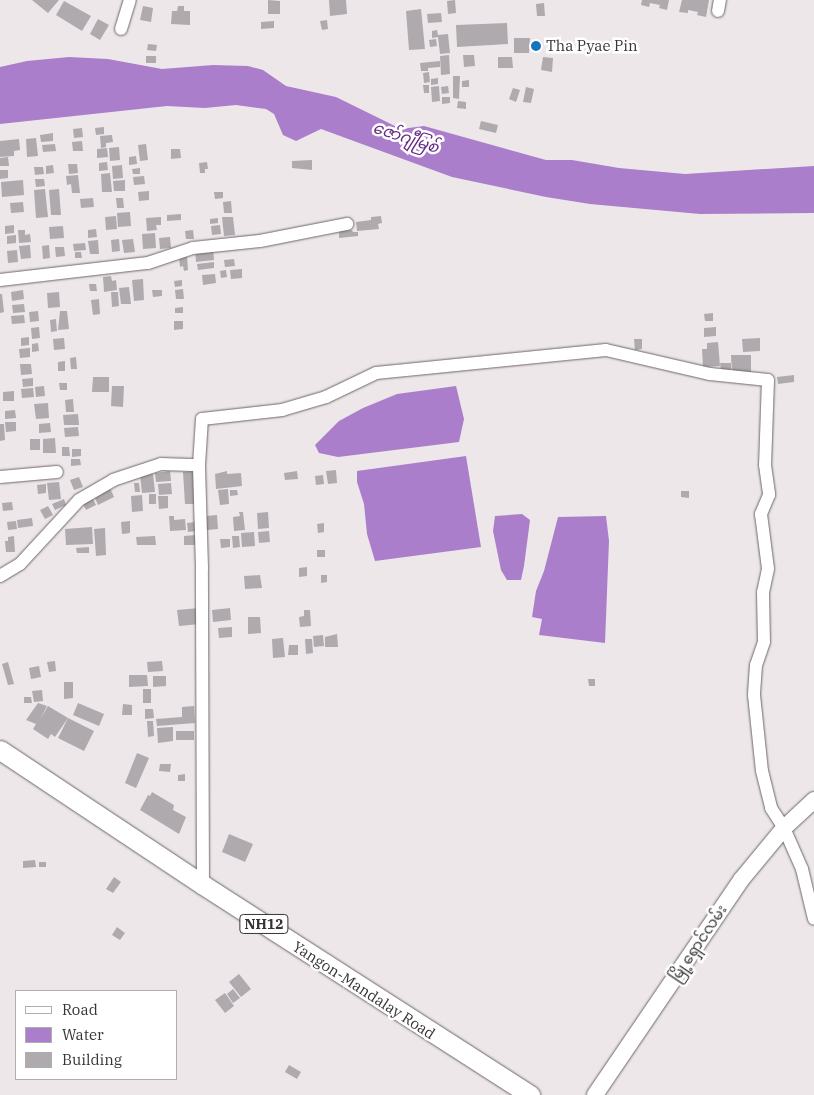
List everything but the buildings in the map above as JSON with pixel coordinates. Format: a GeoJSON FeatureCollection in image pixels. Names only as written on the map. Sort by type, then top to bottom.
{"type":"FeatureCollection","features":[{"type":"Feature","properties":{"kind":"highway","name":"Yangon-Mandalay Road"},"geometry":{"type":"LineString","coordinates":[[0,750],[203,885],[530,1095]]}},
{"type":"Feature","properties":{"kind":"main road","name":"မြို့ရှောင်လမ်း"},"geometry":{"type":"LineString","coordinates":[[595,1095],[741,880],[784,828],[814,800]]}},
{"type":"Feature","properties":{"kind":"street"},"geometry":{"type":"LineString","coordinates":[[121,29],[130,0]]}},
{"type":"Feature","properties":{"kind":"street"},"geometry":{"type":"LineString","coordinates":[[0,280],[148,263],[193,248],[260,241],[347,224]]}},
{"type":"Feature","properties":{"kind":"street"},"geometry":{"type":"LineString","coordinates":[[203,885],[202,578],[198,465],[202,419],[282,410],[326,397],[376,373],[606,350],[710,374],[768,380],[766,465],[769,495],[761,514],[768,569],[763,592],[764,642],[756,665],[754,695],[762,771],[771,808],[784,828],[802,869],[814,919]]}},
{"type":"Feature","properties":{"kind":"street"},"geometry":{"type":"LineString","coordinates":[[0,576],[20,564],[79,500],[113,480],[161,464],[198,465]]}},
{"type":"Feature","properties":{"kind":"street"},"geometry":{"type":"LineString","coordinates":[[0,477],[57,472]]}},
{"type":"Feature","properties":{"kind":"water","name":"ဇော်ဂျီမြစ်"},"geometry":{"type":"Polygon","coordinates":[[[69,57],[108,59],[162,69],[213,65],[248,66],[263,70],[286,86],[336,97],[401,129],[424,126],[546,160],[572,160],[619,168],[685,174],[814,166],[814,213],[700,214],[590,204],[546,197],[452,177],[321,129],[296,141],[283,135],[274,114],[266,109],[236,105],[205,108],[167,106],[0,124],[0,67],[27,61],[69,57]]]}},
{"type":"Feature","properties":{"kind":"water"},"geometry":{"type":"Polygon","coordinates":[[[456,386],[464,419],[459,442],[338,457],[319,453],[315,445],[339,421],[363,408],[397,394],[456,386]]]}},
{"type":"Feature","properties":{"kind":"water"},"geometry":{"type":"Polygon","coordinates":[[[466,456],[481,547],[375,561],[367,534],[364,504],[357,482],[357,471],[466,456]]]}},
{"type":"Feature","properties":{"kind":"water"},"geometry":{"type":"Polygon","coordinates":[[[522,514],[530,520],[521,580],[507,580],[501,570],[493,531],[495,516],[522,514]]]}},
{"type":"Feature","properties":{"kind":"water"},"geometry":{"type":"Polygon","coordinates":[[[606,516],[609,541],[605,643],[539,635],[542,619],[532,617],[536,591],[544,571],[558,517],[606,516]]]}},
{"type":"Feature","properties":{"kind":"place","name":"Tha Pyae Pin"},"geometry":{"type":"Point","coordinates":[536,46]}}]}
